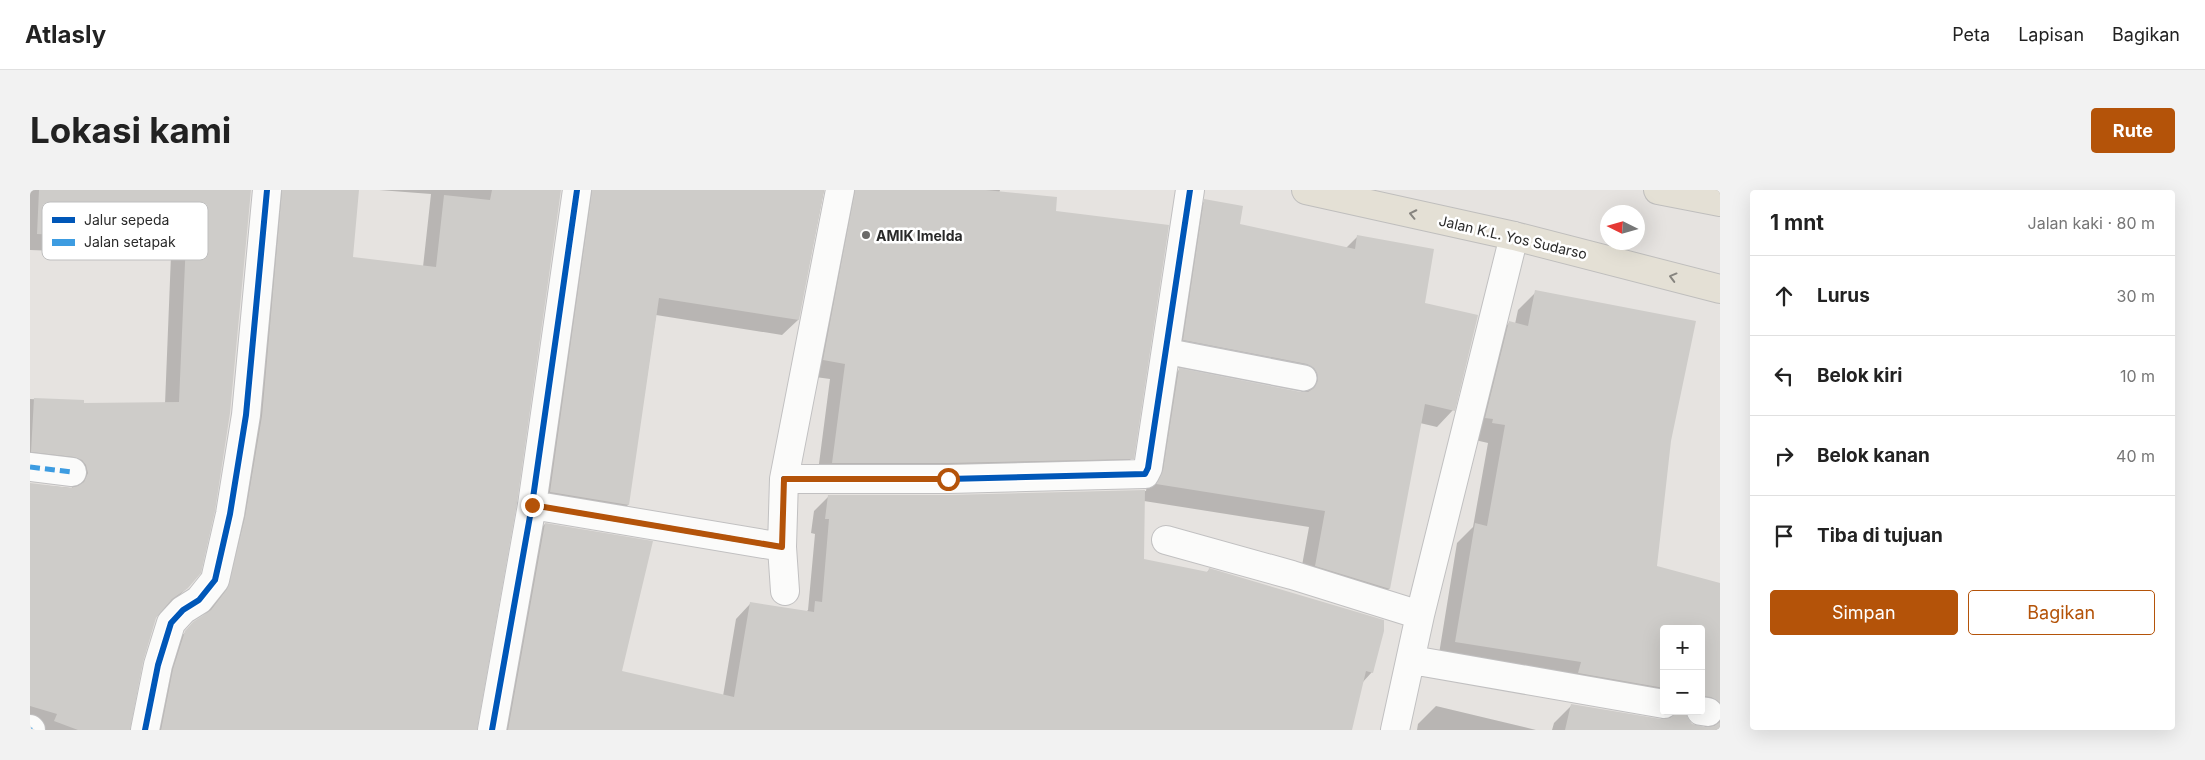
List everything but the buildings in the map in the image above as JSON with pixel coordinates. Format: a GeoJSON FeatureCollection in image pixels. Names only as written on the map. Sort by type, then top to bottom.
{"type":"FeatureCollection","features":[{"type":"Feature","properties":{"kind":"main road","name":"Jalan K.L. Yos Sudarso"},"geometry":{"type":"LineString","coordinates":[[1306,190],[1514,236],[1720,289]]}},
{"type":"Feature","properties":{"kind":"main road"},"geometry":{"type":"LineString","coordinates":[[1658,190],[1720,202]]}},
{"type":"Feature","properties":{"kind":"street"},"geometry":{"type":"LineString","coordinates":[[145,730],[158,665],[172,623],[183,610],[199,600],[215,580],[230,514],[246,414],[267,190]]}},
{"type":"Feature","properties":{"kind":"street"},"geometry":{"type":"LineString","coordinates":[[492,730],[532,505],[577,190]]}},
{"type":"Feature","properties":{"kind":"street"},"geometry":{"type":"LineString","coordinates":[[785,591],[782,547],[784,479],[840,190]]}},
{"type":"Feature","properties":{"kind":"street"},"geometry":{"type":"LineString","coordinates":[[784,479],[948,479],[1145,474],[1148,468],[1190,190]]}},
{"type":"Feature","properties":{"kind":"street"},"geometry":{"type":"LineString","coordinates":[[1395,730],[1412,660],[1420,614],[1514,236]]}},
{"type":"Feature","properties":{"kind":"street"},"geometry":{"type":"LineString","coordinates":[[30,467],[72,472]]}},
{"type":"Feature","properties":{"kind":"street"},"geometry":{"type":"LineString","coordinates":[[532,505],[782,547]]}},
{"type":"Feature","properties":{"kind":"street"},"geometry":{"type":"LineString","coordinates":[[1166,540],[1292,575],[1420,614]]}},
{"type":"Feature","properties":{"kind":"street"},"geometry":{"type":"LineString","coordinates":[[1412,660],[1660,703]]}},
{"type":"Feature","properties":{"kind":"lane"},"geometry":{"type":"LineString","coordinates":[[1165,351],[1304,378]]}},
{"type":"Feature","properties":{"kind":"marked path"},"geometry":{"type":"LineString","coordinates":[[30,467],[72,472]]}},
{"type":"Feature","properties":{"kind":"marked path"},"geometry":{"type":"LineString","coordinates":[[532,505],[782,547]]}},
{"type":"Feature","properties":{"kind":"cycle path"},"geometry":{"type":"LineString","coordinates":[[145,730],[158,665],[171,623],[183,610],[199,600],[215,580],[230,514],[246,415],[267,190]]}},
{"type":"Feature","properties":{"kind":"cycle path"},"geometry":{"type":"LineString","coordinates":[[492,730],[532,505],[577,190]]}},
{"type":"Feature","properties":{"kind":"cycle path"},"geometry":{"type":"LineString","coordinates":[[784,479],[948,479],[1145,474],[1148,468],[1190,190]]}},
{"type":"Feature","properties":{"kind":"place","name":"AMIK Imelda"},"geometry":{"type":"Point","coordinates":[866,235]}},
{"type":"Feature","properties":{"kind":"route"},"geometry":{"type":"LineString","coordinates":[[532,505],[782,547],[784,479],[948,479]]}}]}
